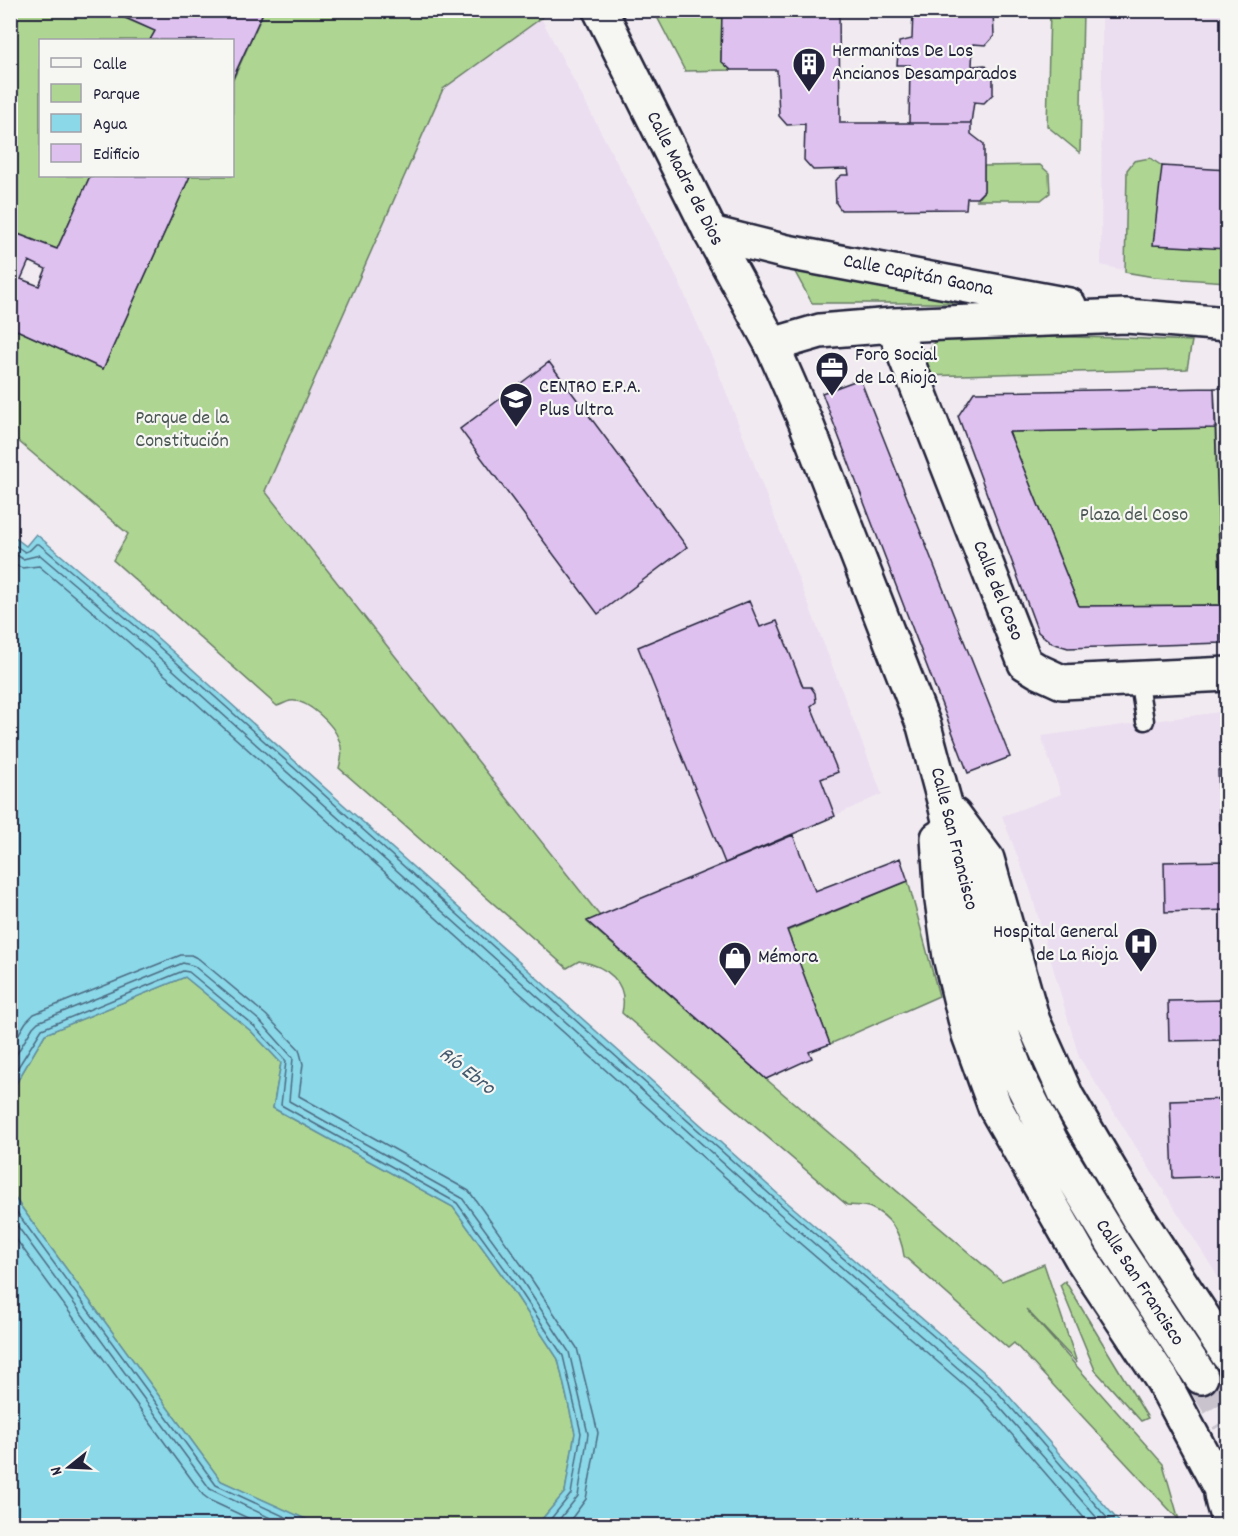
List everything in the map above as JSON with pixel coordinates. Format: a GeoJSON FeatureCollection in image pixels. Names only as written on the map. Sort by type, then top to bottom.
{"type":"FeatureCollection","features":[{"type":"Feature","properties":{"kind":"main road","name":"Calle Madre de Dios"},"geometry":{"type":"LineString","coordinates":[[600,10],[711,233],[772,345]]}},
{"type":"Feature","properties":{"kind":"main road","name":"Calle Capitán Gaona"},"geometry":{"type":"LineString","coordinates":[[711,233],[787,252],[1126,316],[1227,324]]}},
{"type":"Feature","properties":{"kind":"main road","name":"Calle Capitán Gaona"},"geometry":{"type":"LineString","coordinates":[[772,345],[819,331],[893,325],[1126,316]]}},
{"type":"Feature","properties":{"kind":"main road","name":"Calle del Coso"},"geometry":{"type":"LineString","coordinates":[[893,325],[1025,663],[1062,682],[1227,674]]}},
{"type":"Feature","properties":{"kind":"main road","name":"Calle San Francisco"},"geometry":{"type":"LineString","coordinates":[[772,345],[806,423],[924,726],[996,1009],[1005,1041],[1028,1097],[1051,1141],[1109,1236],[1201,1377]]}},
{"type":"Feature","properties":{"kind":"main road"},"geometry":{"type":"LineString","coordinates":[[945,804],[987,859],[1033,1021],[1067,1098],[1137,1216],[1227,1355]]}},
{"type":"Feature","properties":{"kind":"main road"},"geometry":{"type":"LineString","coordinates":[[945,804],[938,831],[938,854],[950,957],[969,1035],[995,1107],[1082,1259],[1163,1381],[1221,1509]]}},
{"type":"Feature","properties":{"kind":"main road"},"geometry":{"type":"LineString","coordinates":[[1221,1509],[1227,1454]]}},
{"type":"Feature","properties":{"kind":"lane"},"geometry":{"type":"LineString","coordinates":[[1138,678],[1145,721]]}},
{"type":"Feature","properties":{"kind":"shaded area"},"geometry":{"type":"Polygon","coordinates":[[[1102,11],[1227,11],[1227,282],[1154,277],[1101,265],[1102,11]]]}},
{"type":"Feature","properties":{"kind":"shaded area","name":"CENTRO E.P.A. Plus Ultra"},"geometry":{"type":"Polygon","coordinates":[[[541,18],[675,273],[716,366],[882,794],[793,835],[600,916],[264,491],[443,89],[541,18]]]}},
{"type":"Feature","properties":{"kind":"shaded area","name":"Hospital General de La Rioja"},"geometry":{"type":"Polygon","coordinates":[[[1227,711],[1227,1291],[1079,1057],[1030,889],[1002,816],[1061,794],[1041,736],[1227,711]]]}},
{"type":"Feature","properties":{"kind":"green space"},"geometry":{"type":"Polygon","coordinates":[[[1050,10],[1083,11],[1080,153],[1047,126],[1050,10]]]}},
{"type":"Feature","properties":{"kind":"green space"},"geometry":{"type":"Polygon","coordinates":[[[10,11],[108,11],[155,31],[151,39],[39,39],[39,177],[90,177],[57,249],[11,231],[10,11]]]}},
{"type":"Feature","properties":{"kind":"green space","name":"Parque de la Constitución"},"geometry":{"type":"Polygon","coordinates":[[[264,11],[551,11],[443,89],[265,491],[600,916],[587,922],[1002,1281],[1044,1264],[1077,1363],[1026,1309],[1163,1464],[1179,1520],[1014,1343],[1008,1348],[904,1256],[898,1234],[885,1216],[868,1207],[847,1205],[622,1013],[622,992],[614,977],[599,967],[579,961],[567,968],[339,768],[341,747],[336,734],[326,720],[312,708],[297,701],[277,706],[113,560],[128,534],[11,435],[10,327],[103,369],[190,177],[234,177],[234,78],[264,11]]]}},
{"type":"Feature","properties":{"kind":"green space"},"geometry":{"type":"Polygon","coordinates":[[[654,11],[722,11],[721,61],[731,70],[685,71],[654,11]]]}},
{"type":"Feature","properties":{"kind":"green space"},"geometry":{"type":"Polygon","coordinates":[[[1150,158],[1162,166],[1227,249],[1227,282],[1154,277],[1125,272],[1127,170],[1134,161],[1150,158]]]}},
{"type":"Feature","properties":{"kind":"green space"},"geometry":{"type":"Polygon","coordinates":[[[1040,165],[1049,173],[1050,193],[1041,200],[977,200],[984,191],[984,166],[1040,165]]]}},
{"type":"Feature","properties":{"kind":"green space"},"geometry":{"type":"Polygon","coordinates":[[[790,263],[1002,303],[812,303],[790,263]]]}},
{"type":"Feature","properties":{"kind":"green space"},"geometry":{"type":"Polygon","coordinates":[[[956,335],[1192,341],[1187,369],[924,376],[920,365],[934,343],[956,335]]]}},
{"type":"Feature","properties":{"kind":"green space","name":"Plaza del Coso"},"geometry":{"type":"Polygon","coordinates":[[[1216,428],[1221,605],[1079,606],[1009,432],[1216,428]]]}},
{"type":"Feature","properties":{"kind":"green space"},"geometry":{"type":"Polygon","coordinates":[[[908,881],[939,996],[830,1044],[787,931],[908,881]]]}},
{"type":"Feature","properties":{"kind":"green space"},"geometry":{"type":"Polygon","coordinates":[[[185,977],[251,1031],[281,1063],[273,1108],[453,1207],[510,1286],[558,1359],[575,1433],[565,1492],[537,1525],[319,1526],[221,1481],[11,1193],[11,1092],[45,1034],[185,977]]]}},
{"type":"Feature","properties":{"kind":"green space"},"geometry":{"type":"Polygon","coordinates":[[[1065,1281],[1148,1418],[1141,1421],[1095,1370],[1060,1285],[1065,1281]]]}},
{"type":"Feature","properties":{"kind":"water","name":"Río Ebro"},"geometry":{"type":"Polygon","coordinates":[[[10,534],[26,546],[36,534],[142,624],[789,1204],[999,1385],[1122,1525],[537,1525],[565,1492],[575,1433],[558,1359],[510,1286],[453,1207],[273,1108],[281,1063],[251,1031],[185,977],[45,1034],[11,1092],[10,534]]]}},
{"type":"Feature","properties":{"kind":"water"},"geometry":{"type":"Polygon","coordinates":[[[11,1193],[221,1481],[319,1525],[16,1526],[11,1521],[11,1193]]]}},
{"type":"Feature","properties":{"kind":"building"},"geometry":{"type":"Polygon","coordinates":[[[108,10],[264,10],[234,76],[234,39],[151,39],[155,31],[108,10]]]}},
{"type":"Feature","properties":{"kind":"building","name":"Hermanitas De Los Ancianos Desamparados"},"geometry":{"type":"Polygon","coordinates":[[[722,10],[839,10],[840,123],[971,123],[971,134],[984,144],[984,191],[977,198],[967,198],[966,209],[841,210],[836,203],[835,182],[842,175],[849,175],[848,169],[813,170],[804,160],[805,124],[787,125],[779,116],[777,70],[731,70],[721,61],[722,10]]]}},
{"type":"Feature","properties":{"kind":"building"},"geometry":{"type":"Polygon","coordinates":[[[913,10],[993,10],[994,36],[986,45],[973,44],[972,66],[985,65],[993,74],[993,94],[984,103],[974,102],[971,123],[909,123],[910,65],[897,65],[899,42],[912,39],[913,10]]]}},
{"type":"Feature","properties":{"kind":"building"},"geometry":{"type":"Polygon","coordinates":[[[1162,166],[1228,170],[1228,249],[1153,245],[1162,166]]]}},
{"type":"Feature","properties":{"kind":"building"},"geometry":{"type":"Polygon","coordinates":[[[90,177],[190,177],[103,369],[10,327],[10,231],[57,249],[90,177]],[[29,261],[21,279],[39,286],[46,269],[29,261]]]}},
{"type":"Feature","properties":{"kind":"building"},"geometry":{"type":"Polygon","coordinates":[[[549,362],[687,547],[598,614],[460,429],[549,362]]]}},
{"type":"Feature","properties":{"kind":"building"},"geometry":{"type":"Polygon","coordinates":[[[860,379],[1010,757],[968,773],[822,393],[860,379]]]}},
{"type":"Feature","properties":{"kind":"building"},"geometry":{"type":"Polygon","coordinates":[[[1214,388],[1228,388],[1228,642],[1222,643],[1214,388]]]}},
{"type":"Feature","properties":{"kind":"building"},"geometry":{"type":"Polygon","coordinates":[[[1214,388],[1228,388],[1228,642],[1222,643],[1214,388]]]}},
{"type":"Feature","properties":{"kind":"building"},"geometry":{"type":"Polygon","coordinates":[[[1214,388],[1216,428],[1009,432],[1079,606],[1221,605],[1222,643],[1068,648],[1052,643],[1038,632],[958,416],[974,392],[1214,388]]]}},
{"type":"Feature","properties":{"kind":"building"},"geometry":{"type":"Polygon","coordinates":[[[749,601],[760,627],[777,621],[803,687],[811,687],[815,693],[816,702],[811,706],[838,772],[821,779],[835,816],[725,863],[638,647],[749,601]]]}},
{"type":"Feature","properties":{"kind":"building"},"geometry":{"type":"Polygon","coordinates":[[[1218,770],[1228,770],[1228,836],[1220,836],[1218,770]]]}},
{"type":"Feature","properties":{"kind":"building","name":"Mémora"},"geometry":{"type":"Polygon","coordinates":[[[793,835],[815,891],[900,858],[908,881],[787,930],[830,1044],[809,1052],[812,1058],[766,1079],[587,921],[793,835]]]}},
{"type":"Feature","properties":{"kind":"building","name":"Hospital General de La Rioja"},"geometry":{"type":"Polygon","coordinates":[[[1228,861],[1228,910],[1165,912],[1164,862],[1228,861]]]}},
{"type":"Feature","properties":{"kind":"building"},"geometry":{"type":"Polygon","coordinates":[[[1228,1000],[1228,1040],[1169,1041],[1168,1001],[1228,1000]]]}},
{"type":"Feature","properties":{"kind":"building"},"geometry":{"type":"Polygon","coordinates":[[[1228,1099],[1228,1176],[1173,1178],[1170,1101],[1228,1099]]]}},
{"type":"Feature","properties":{"kind":"tunnel"},"geometry":{"type":"LineString","coordinates":[[1201,1377],[1228,1421]]}},
{"type":"Feature","properties":{"kind":"place","name":"Hermanitas De Los Ancianos Desamparados"},"geometry":{"type":"Point","coordinates":[809,93]}},
{"type":"Feature","properties":{"kind":"place","name":"Foro Social de La Rioja"},"geometry":{"type":"Point","coordinates":[832,397]}},
{"type":"Feature","properties":{"kind":"place","name":"CENTRO E.P.A. Plus Ultra"},"geometry":{"type":"Point","coordinates":[516,428]}},
{"type":"Feature","properties":{"kind":"place","name":"Hospital General de La Rioja"},"geometry":{"type":"Point","coordinates":[1141,973]}},
{"type":"Feature","properties":{"kind":"place","name":"Mémora"},"geometry":{"type":"Point","coordinates":[735,987]}}]}
